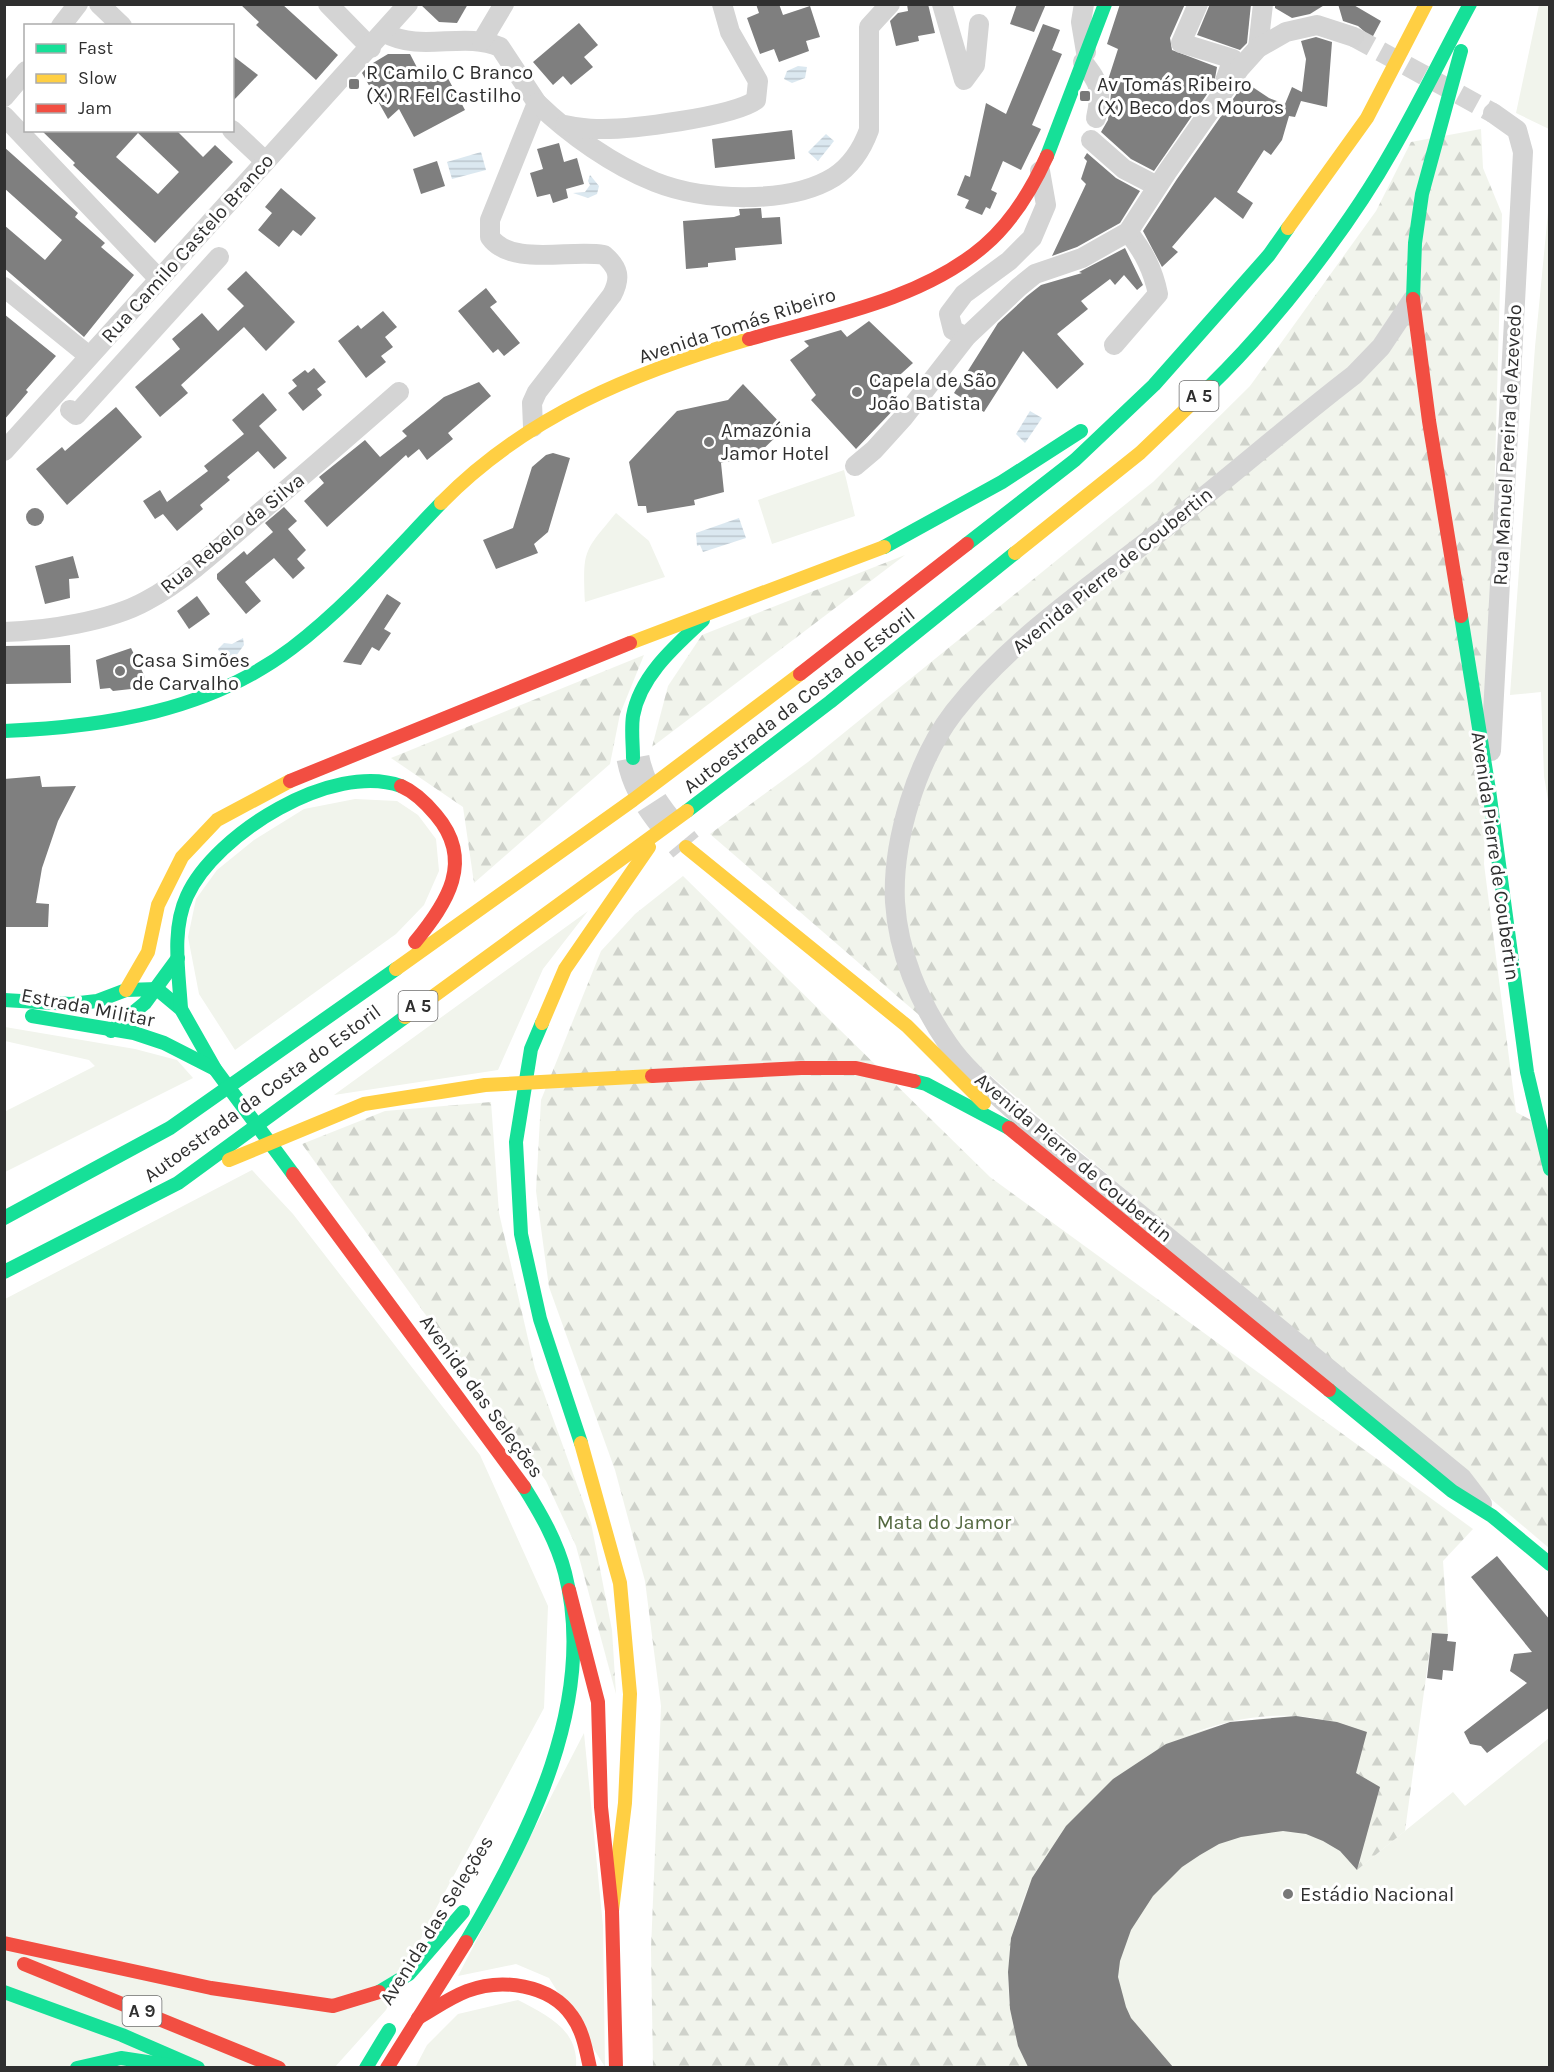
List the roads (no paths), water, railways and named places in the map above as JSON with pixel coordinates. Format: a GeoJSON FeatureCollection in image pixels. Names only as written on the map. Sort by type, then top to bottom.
{"type":"FeatureCollection","features":[{"type":"Feature","properties":{"kind":"main road","name":"Avenida Tomás Ribeiro"},"geometry":{"type":"LineString","coordinates":[[4,731],[43,730],[137,718],[180,707],[223,689],[274,661],[348,597],[451,493],[495,455],[533,427],[601,393],[677,361],[850,309],[919,285],[959,264],[987,244],[1022,200],[1040,171],[1105,4]]}},
{"type":"Feature","properties":{"kind":"main road","name":"Autoestrada da Costa do Estoril"},"geometry":{"type":"LineString","coordinates":[[4,1218],[170,1128],[384,977],[633,800],[813,664],[1075,460],[1154,385],[1269,255],[1367,118],[1426,4]]}},
{"type":"Feature","properties":{"kind":"main road","name":"Autoestrada da Costa do Estoril"},"geometry":{"type":"LineString","coordinates":[[4,1272],[178,1183],[660,831],[905,644],[1131,461],[1220,376],[1294,292],[1352,212],[1392,151],[1472,4]]}},
{"type":"Feature","properties":{"kind":"main road"},"geometry":{"type":"LineString","coordinates":[[1413,298],[1415,242],[1428,177],[1472,4]]}},
{"type":"Feature","properties":{"kind":"main road","name":"Avenida Pierre de Coubertin"},"geometry":{"type":"LineString","coordinates":[[1413,298],[1429,421],[1489,790],[1527,1072],[1550,1169]]}},
{"type":"Feature","properties":{"kind":"main road"},"geometry":{"type":"LineString","coordinates":[[126,990],[148,952],[158,905],[182,857],[217,819],[280,784],[715,609],[824,572],[928,524],[1002,482],[1154,385]]}},
{"type":"Feature","properties":{"kind":"main road"},"geometry":{"type":"LineString","coordinates":[[633,758],[633,715],[646,684],[671,650],[715,609]]}},
{"type":"Feature","properties":{"kind":"main road"},"geometry":{"type":"LineString","coordinates":[[181,1010],[178,928],[185,898],[194,879],[222,847],[261,819],[329,787],[377,780],[394,783],[411,790],[434,811],[452,836],[456,858],[453,884],[438,915],[384,977]]}},
{"type":"Feature","properties":{"kind":"main road"},"geometry":{"type":"LineString","coordinates":[[612,1911],[625,1803],[630,1694],[620,1583],[587,1462],[540,1319],[520,1234],[516,1142],[531,1049],[565,969],[660,831]]}},
{"type":"Feature","properties":{"kind":"main road"},"geometry":{"type":"LineString","coordinates":[[686,847],[907,1026],[1009,1128]]}},
{"type":"Feature","properties":{"kind":"main road"},"geometry":{"type":"LineString","coordinates":[[111,1031],[132,1016],[157,989],[178,958]]}},
{"type":"Feature","properties":{"kind":"main road","name":"Estrada Militar"},"geometry":{"type":"LineString","coordinates":[[4,1000],[72,1004],[97,1001],[126,990],[157,989]]}},
{"type":"Feature","properties":{"kind":"main road","name":"Avenida das Seleções"},"geometry":{"type":"LineString","coordinates":[[157,989],[181,1010],[215,1068],[528,1492],[554,1543],[569,1590],[572,1654],[565,1724],[555,1761],[508,1872],[388,2066]]}},
{"type":"Feature","properties":{"kind":"main road","name":"Estrada Militar"},"geometry":{"type":"LineString","coordinates":[[4,1011],[111,1031],[134,1033],[164,1043],[215,1068]]}},
{"type":"Feature","properties":{"kind":"main road"},"geometry":{"type":"LineString","coordinates":[[178,1183],[364,1104],[485,1085],[801,1068],[856,1068],[926,1084],[1009,1128]]}},
{"type":"Feature","properties":{"kind":"main road","name":"Avenida Pierre de Coubertin"},"geometry":{"type":"LineString","coordinates":[[1009,1128],[1452,1491],[1492,1516],[1550,1564]]}},
{"type":"Feature","properties":{"kind":"main road"},"geometry":{"type":"LineString","coordinates":[[569,1590],[598,1702],[601,1807],[612,1911],[616,2067]]}},
{"type":"Feature","properties":{"kind":"main road","name":"Avenida das Seleções"},"geometry":{"type":"LineString","coordinates":[[496,1860],[541,1795]]}},
{"type":"Feature","properties":{"kind":"main road","name":"Avenida das Seleções"},"geometry":{"type":"LineString","coordinates":[[4,1943],[211,1988],[333,2006],[375,1995],[409,1974],[466,1907],[415,1989]]}},
{"type":"Feature","properties":{"kind":"main road","name":"A 9"},"geometry":{"type":"LineString","coordinates":[[4,1956],[279,2067]]}},
{"type":"Feature","properties":{"kind":"main road"},"geometry":{"type":"LineString","coordinates":[[418,2018],[468,1990],[515,1983],[545,1995],[566,2008],[584,2038],[590,2067]]}},
{"type":"Feature","properties":{"kind":"main road","name":"A 9"},"geometry":{"type":"LineString","coordinates":[[4,1992],[198,2067]]}},
{"type":"Feature","properties":{"kind":"main road","name":"Avenida das Seleções"},"geometry":{"type":"LineString","coordinates":[[369,2062],[397,2018]]}},
{"type":"Feature","properties":{"kind":"main road"},"geometry":{"type":"LineString","coordinates":[[77,2067],[121,2058],[180,2067]]}},
{"type":"Feature","properties":{"kind":"street"},"geometry":{"type":"LineString","coordinates":[[63,24],[78,4]]}},
{"type":"Feature","properties":{"kind":"street"},"geometry":{"type":"LineString","coordinates":[[99,4],[120,24]]}},
{"type":"Feature","properties":{"kind":"street"},"geometry":{"type":"LineString","coordinates":[[328,4],[371,48]]}},
{"type":"Feature","properties":{"kind":"street","name":"Rua Camilo Castelo Branco"},"geometry":{"type":"LineString","coordinates":[[7,445],[385,33],[408,4]]}},
{"type":"Feature","properties":{"kind":"street"},"geometry":{"type":"LineString","coordinates":[[482,41],[504,4]]}},
{"type":"Feature","properties":{"kind":"street"},"geometry":{"type":"LineString","coordinates":[[561,124],[598,129],[621,128],[735,111],[756,100],[758,81],[730,32],[722,4]]}},
{"type":"Feature","properties":{"kind":"street"},"geometry":{"type":"LineString","coordinates":[[385,33],[402,41],[482,41],[500,47],[537,104],[561,124],[620,164],[670,187],[742,197],[801,192],[834,177],[856,157],[869,130],[869,27],[890,4]]}},
{"type":"Feature","properties":{"kind":"street"},"geometry":{"type":"LineString","coordinates":[[942,4],[964,80],[975,65],[978,24]]}},
{"type":"Feature","properties":{"kind":"street"},"geometry":{"type":"LineString","coordinates":[[1084,4],[1081,22],[1085,57],[1101,97],[1096,118]]}},
{"type":"Feature","properties":{"kind":"street"},"geometry":{"type":"LineString","coordinates":[[1198,4],[1181,42],[1233,59],[1220,98]]}},
{"type":"Feature","properties":{"kind":"street"},"geometry":{"type":"LineString","coordinates":[[1258,48],[1263,4]]}},
{"type":"Feature","properties":{"kind":"street"},"geometry":{"type":"LineString","coordinates":[[855,466],[874,450],[903,418],[966,337],[1035,274],[1082,258],[1128,232],[1157,186],[1258,48],[1286,32],[1317,24],[1354,37]]}},
{"type":"Feature","properties":{"kind":"street"},"geometry":{"type":"LineString","coordinates":[[4,98],[24,73]]}},
{"type":"Feature","properties":{"kind":"street"},"geometry":{"type":"LineString","coordinates":[[533,427],[532,403],[537,392],[612,295],[618,283],[615,267],[604,255],[520,254],[505,251],[490,237],[490,220],[537,104]]}},
{"type":"Feature","properties":{"kind":"street","name":"Rua Manuel Pereira de Azevedo"},"geometry":{"type":"LineString","coordinates":[[1489,790],[1523,152],[1517,130],[1494,113]]}},
{"type":"Feature","properties":{"kind":"street"},"geometry":{"type":"LineString","coordinates":[[4,116],[159,279]]}},
{"type":"Feature","properties":{"kind":"street"},"geometry":{"type":"LineString","coordinates":[[234,132],[265,162]]}},
{"type":"Feature","properties":{"kind":"street"},"geometry":{"type":"LineString","coordinates":[[1090,140],[1124,169],[1157,186]]}},
{"type":"Feature","properties":{"kind":"street"},"geometry":{"type":"LineString","coordinates":[[966,337],[953,330],[949,314],[964,294],[1009,261],[1032,238],[1046,205],[1040,171]]}},
{"type":"Feature","properties":{"kind":"street"},"geometry":{"type":"LineString","coordinates":[[1114,345],[1158,294],[1153,274],[1143,252],[1128,232]]}},
{"type":"Feature","properties":{"kind":"street"},"geometry":{"type":"LineString","coordinates":[[70,410],[76,415],[219,257]]}},
{"type":"Feature","properties":{"kind":"street"},"geometry":{"type":"LineString","coordinates":[[4,287],[89,356]]}},
{"type":"Feature","properties":{"kind":"street","name":"Avenida Pierre de Coubertin"},"geometry":{"type":"LineString","coordinates":[[1413,298],[1381,347],[1354,375],[1026,638],[969,694],[952,714],[930,752],[916,783],[901,841],[896,902],[901,938],[915,988],[948,1045],[982,1082],[1021,1117],[1462,1478],[1492,1516]]}},
{"type":"Feature","properties":{"kind":"street","name":"Rua Rebelo da Silva"},"geometry":{"type":"LineString","coordinates":[[4,632],[29,632],[105,616],[144,603],[173,585],[219,547],[399,392]]}},
{"type":"Feature","properties":{"kind":"tunnel"},"geometry":{"type":"LineString","coordinates":[[1354,37],[1493,113]]}},
{"type":"Feature","properties":{"kind":"tunnel"},"geometry":{"type":"LineString","coordinates":[[633,758],[647,795],[686,847]]}},
{"type":"Feature","properties":{"kind":"place","name":"R Camilo C Branco (X) R Fel Castilho"},"geometry":{"type":"Point","coordinates":[354,84]}},
{"type":"Feature","properties":{"kind":"place","name":"Av Tomás Ribeiro (X) Beco dos Mouros"},"geometry":{"type":"Point","coordinates":[1085,96]}},
{"type":"Feature","properties":{"kind":"place","name":"Capela de São João Batista"},"geometry":{"type":"Point","coordinates":[857,392]}},
{"type":"Feature","properties":{"kind":"place","name":"Amazónia Jamor Hotel"},"geometry":{"type":"Point","coordinates":[709,442]}},
{"type":"Feature","properties":{"kind":"place","name":"Casa Simões de Carvalho"},"geometry":{"type":"Point","coordinates":[120,671]}},
{"type":"Feature","properties":{"kind":"place","name":"Estádio Nacional"},"geometry":{"type":"Point","coordinates":[1288,1894]}},
{"type":"Feature","properties":{"kind":"park label","name":"Mata do Jamor"},"geometry":{"type":"Point","coordinates":[944,1522]}}]}
